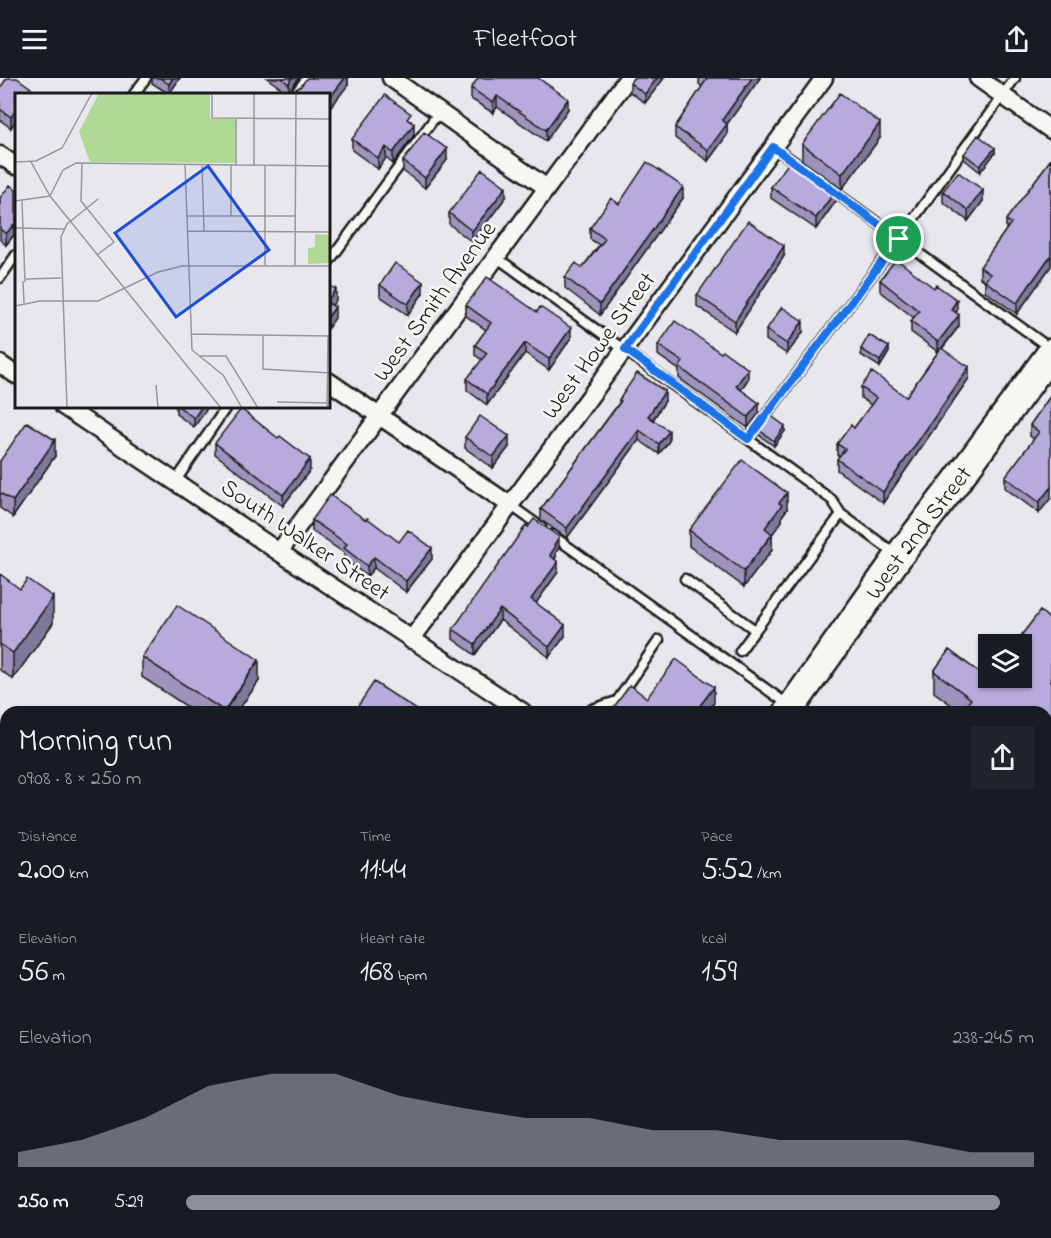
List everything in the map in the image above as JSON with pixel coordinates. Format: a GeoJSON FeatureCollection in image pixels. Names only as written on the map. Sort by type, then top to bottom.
{"type":"FeatureCollection","features":[{"type":"Feature","properties":{"kind":"main road","name":"West 2nd Street"},"geometry":{"type":"LineString","coordinates":[[793,706],[898,556],[956,482],[1051,351]]}},
{"type":"Feature","properties":{"kind":"street"},"geometry":{"type":"LineString","coordinates":[[391,78],[547,188]]}},
{"type":"Feature","properties":{"kind":"street","name":"West Smith Avenue"},"geometry":{"type":"LineString","coordinates":[[279,552],[628,78]]}},
{"type":"Feature","properties":{"kind":"street","name":"West Howe Street"},"geometry":{"type":"LineString","coordinates":[[411,640],[824,78]]}},
{"type":"Feature","properties":{"kind":"street"},"geometry":{"type":"LineString","coordinates":[[978,78],[1051,130]]}},
{"type":"Feature","properties":{"kind":"street"},"geometry":{"type":"LineString","coordinates":[[0,155],[15,165]]}},
{"type":"Feature","properties":{"kind":"street"},"geometry":{"type":"LineString","coordinates":[[0,364],[15,374]]}},
{"type":"Feature","properties":{"kind":"street"},"geometry":{"type":"LineString","coordinates":[[330,382],[510,505]]}},
{"type":"Feature","properties":{"kind":"street","name":"South Walker Street"},"geometry":{"type":"LineString","coordinates":[[66,408],[175,483],[514,706]]}},
{"type":"Feature","properties":{"kind":"lane"},"geometry":{"type":"LineString","coordinates":[[135,93],[146,78]]}},
{"type":"Feature","properties":{"kind":"lane"},"geometry":{"type":"LineString","coordinates":[[295,93],[307,78]]}},
{"type":"Feature","properties":{"kind":"lane"},"geometry":{"type":"LineString","coordinates":[[748,439],[899,239],[1015,78]]}},
{"type":"Feature","properties":{"kind":"lane"},"geometry":{"type":"LineString","coordinates":[[330,259],[439,112]]}},
{"type":"Feature","properties":{"kind":"lane"},"geometry":{"type":"LineString","coordinates":[[773,147],[807,171]]}},
{"type":"Feature","properties":{"kind":"lane"},"geometry":{"type":"LineString","coordinates":[[816,178],[1051,351]]}},
{"type":"Feature","properties":{"kind":"lane"},"geometry":{"type":"LineString","coordinates":[[0,278],[15,256]]}},
{"type":"Feature","properties":{"kind":"lane"},"geometry":{"type":"LineString","coordinates":[[496,257],[832,500],[841,514],[898,556]]}},
{"type":"Feature","properties":{"kind":"lane"},"geometry":{"type":"LineString","coordinates":[[175,483],[226,408]]}},
{"type":"Feature","properties":{"kind":"lane"},"geometry":{"type":"LineString","coordinates":[[510,505],[785,706]]}},
{"type":"Feature","properties":{"kind":"lane"},"geometry":{"type":"LineString","coordinates":[[740,651],[841,514]]}},
{"type":"Feature","properties":{"kind":"lane"},"geometry":{"type":"LineString","coordinates":[[685,579],[755,630]]}},
{"type":"Feature","properties":{"kind":"lane"},"geometry":{"type":"LineString","coordinates":[[600,706],[617,700],[659,640]]}},
{"type":"Feature","properties":{"kind":"building"},"geometry":{"type":"Polygon","coordinates":[[[7,78],[17,78],[31,88],[28,93],[15,93],[15,111],[11,117],[0,109],[0,88],[7,78]]]}},
{"type":"Feature","properties":{"kind":"building"},"geometry":{"type":"Polygon","coordinates":[[[160,78],[173,78],[169,84],[160,78]]]}},
{"type":"Feature","properties":{"kind":"building"},"geometry":{"type":"Polygon","coordinates":[[[281,78],[291,78],[289,84],[281,78]]]}},
{"type":"Feature","properties":{"kind":"building"},"geometry":{"type":"Polygon","coordinates":[[[307,78],[345,78],[330,97],[330,93],[302,93],[296,89],[307,78]]]}},
{"type":"Feature","properties":{"kind":"building"},"geometry":{"type":"Polygon","coordinates":[[[478,78],[538,78],[568,99],[546,130],[497,96],[493,103],[471,88],[478,78]]]}},
{"type":"Feature","properties":{"kind":"building"},"geometry":{"type":"Polygon","coordinates":[[[633,78],[657,78],[645,94],[630,83],[633,78]]]}},
{"type":"Feature","properties":{"kind":"building"},"geometry":{"type":"Polygon","coordinates":[[[705,78],[752,78],[722,120],[727,124],[708,150],[675,127],[707,79],[705,78]]]}},
{"type":"Feature","properties":{"kind":"building"},"geometry":{"type":"Polygon","coordinates":[[[840,93],[880,123],[842,174],[802,144],[840,93]]]}},
{"type":"Feature","properties":{"kind":"building"},"geometry":{"type":"Polygon","coordinates":[[[385,95],[411,114],[407,119],[414,124],[393,153],[386,147],[378,158],[352,139],[385,95]]]}},
{"type":"Feature","properties":{"kind":"building"},"geometry":{"type":"Polygon","coordinates":[[[424,132],[447,149],[425,178],[403,161],[424,132]]]}},
{"type":"Feature","properties":{"kind":"building"},"geometry":{"type":"Polygon","coordinates":[[[978,135],[995,148],[980,166],[964,154],[978,135]]]}},
{"type":"Feature","properties":{"kind":"building"},"geometry":{"type":"Polygon","coordinates":[[[792,158],[836,190],[816,218],[771,187],[792,158]]]}},
{"type":"Feature","properties":{"kind":"building"},"geometry":{"type":"Polygon","coordinates":[[[1051,159],[1051,255],[1017,303],[985,281],[990,274],[980,267],[1011,223],[1006,220],[1051,159]]]}},
{"type":"Feature","properties":{"kind":"building"},"geometry":{"type":"Polygon","coordinates":[[[647,162],[683,187],[600,304],[565,277],[576,263],[582,268],[605,239],[590,228],[611,198],[619,204],[647,162]]]}},
{"type":"Feature","properties":{"kind":"building"},"geometry":{"type":"Polygon","coordinates":[[[482,169],[506,187],[472,231],[449,213],[482,169]]]}},
{"type":"Feature","properties":{"kind":"building"},"geometry":{"type":"Polygon","coordinates":[[[958,172],[983,190],[968,210],[943,191],[958,172]]]}},
{"type":"Feature","properties":{"kind":"building"},"geometry":{"type":"Polygon","coordinates":[[[10,185],[15,189],[15,225],[6,234],[0,229],[0,198],[10,185]]]}},
{"type":"Feature","properties":{"kind":"building"},"geometry":{"type":"Polygon","coordinates":[[[748,221],[784,246],[735,321],[697,295],[748,221]]]}},
{"type":"Feature","properties":{"kind":"building"},"geometry":{"type":"Polygon","coordinates":[[[896,259],[934,288],[936,285],[957,300],[951,309],[959,315],[938,342],[911,321],[919,311],[880,280],[896,259]]]}},
{"type":"Feature","properties":{"kind":"building"},"geometry":{"type":"Polygon","coordinates":[[[395,263],[423,282],[408,304],[380,285],[395,263]]]}},
{"type":"Feature","properties":{"kind":"building"},"geometry":{"type":"Polygon","coordinates":[[[487,277],[537,312],[540,307],[571,328],[549,359],[525,343],[487,394],[467,379],[487,353],[475,345],[491,323],[466,305],[487,277]]]}},
{"type":"Feature","properties":{"kind":"building"},"geometry":{"type":"Polygon","coordinates":[[[330,286],[336,289],[330,297],[330,286]]]}},
{"type":"Feature","properties":{"kind":"building"},"geometry":{"type":"Polygon","coordinates":[[[330,304],[335,307],[330,314],[330,304]]]}},
{"type":"Feature","properties":{"kind":"building"},"geometry":{"type":"Polygon","coordinates":[[[782,307],[803,321],[787,344],[766,330],[782,307]]]}},
{"type":"Feature","properties":{"kind":"building"},"geometry":{"type":"Polygon","coordinates":[[[675,321],[748,369],[736,386],[759,403],[748,417],[679,367],[683,362],[658,345],[675,321]]]}},
{"type":"Feature","properties":{"kind":"building"},"geometry":{"type":"Polygon","coordinates":[[[869,335],[889,347],[880,361],[861,349],[869,335]]]}},
{"type":"Feature","properties":{"kind":"building"},"geometry":{"type":"Polygon","coordinates":[[[941,348],[969,367],[883,492],[837,459],[845,449],[837,444],[851,425],[854,428],[876,398],[861,387],[872,372],[906,397],[941,348]]]}},
{"type":"Feature","properties":{"kind":"building"},"geometry":{"type":"Polygon","coordinates":[[[637,373],[665,391],[648,416],[669,431],[659,444],[639,430],[567,528],[541,509],[621,401],[619,400],[637,373]]]}},
{"type":"Feature","properties":{"kind":"building"},"geometry":{"type":"Polygon","coordinates":[[[1051,395],[1051,487],[1039,502],[1005,477],[1039,432],[1030,425],[1051,395]]]}},
{"type":"Feature","properties":{"kind":"building"},"geometry":{"type":"Polygon","coordinates":[[[181,408],[201,408],[194,418],[181,408]]]}},
{"type":"Feature","properties":{"kind":"building"},"geometry":{"type":"Polygon","coordinates":[[[241,409],[310,459],[283,495],[215,443],[241,409]]]}},
{"type":"Feature","properties":{"kind":"building"},"geometry":{"type":"Polygon","coordinates":[[[770,415],[785,426],[774,441],[759,430],[770,415]]]}},
{"type":"Feature","properties":{"kind":"building"},"geometry":{"type":"Polygon","coordinates":[[[480,416],[509,436],[493,457],[465,437],[480,416]]]}},
{"type":"Feature","properties":{"kind":"building"},"geometry":{"type":"Polygon","coordinates":[[[27,422],[55,440],[13,501],[0,493],[0,461],[27,422]]]}},
{"type":"Feature","properties":{"kind":"building"},"geometry":{"type":"Polygon","coordinates":[[[742,460],[787,493],[779,503],[782,505],[765,528],[772,534],[744,571],[689,530],[742,460]]]}},
{"type":"Feature","properties":{"kind":"building"},"geometry":{"type":"Polygon","coordinates":[[[330,495],[366,520],[367,518],[399,542],[408,530],[432,548],[406,581],[374,557],[367,566],[344,548],[347,544],[312,520],[330,495]]]}},
{"type":"Feature","properties":{"kind":"building"},"geometry":{"type":"Polygon","coordinates":[[[534,519],[559,537],[550,555],[558,562],[531,599],[565,625],[549,647],[500,609],[475,644],[453,629],[526,525],[528,527],[534,519]]]}},
{"type":"Feature","properties":{"kind":"building"},"geometry":{"type":"Polygon","coordinates":[[[0,574],[20,589],[27,579],[53,597],[13,653],[0,644],[0,574]]]}},
{"type":"Feature","properties":{"kind":"building"},"geometry":{"type":"Polygon","coordinates":[[[177,605],[259,660],[227,706],[216,706],[142,657],[177,605]]]}},
{"type":"Feature","properties":{"kind":"building"},"geometry":{"type":"Polygon","coordinates":[[[1040,611],[1051,620],[1051,706],[966,706],[971,699],[934,671],[949,650],[978,672],[978,688],[1032,688],[1032,634],[1022,634],[1040,611]]]}},
{"type":"Feature","properties":{"kind":"building"},"geometry":{"type":"Polygon","coordinates":[[[676,659],[714,687],[700,706],[615,706],[630,685],[647,698],[676,659]]]}},
{"type":"Feature","properties":{"kind":"building"},"geometry":{"type":"Polygon","coordinates":[[[374,682],[411,706],[358,706],[374,682]]]}},
{"type":"Feature","properties":{"kind":"route"},"geometry":{"type":"LineString","coordinates":[[773,147],[899,239],[748,439],[625,349],[773,147]]}}]}
